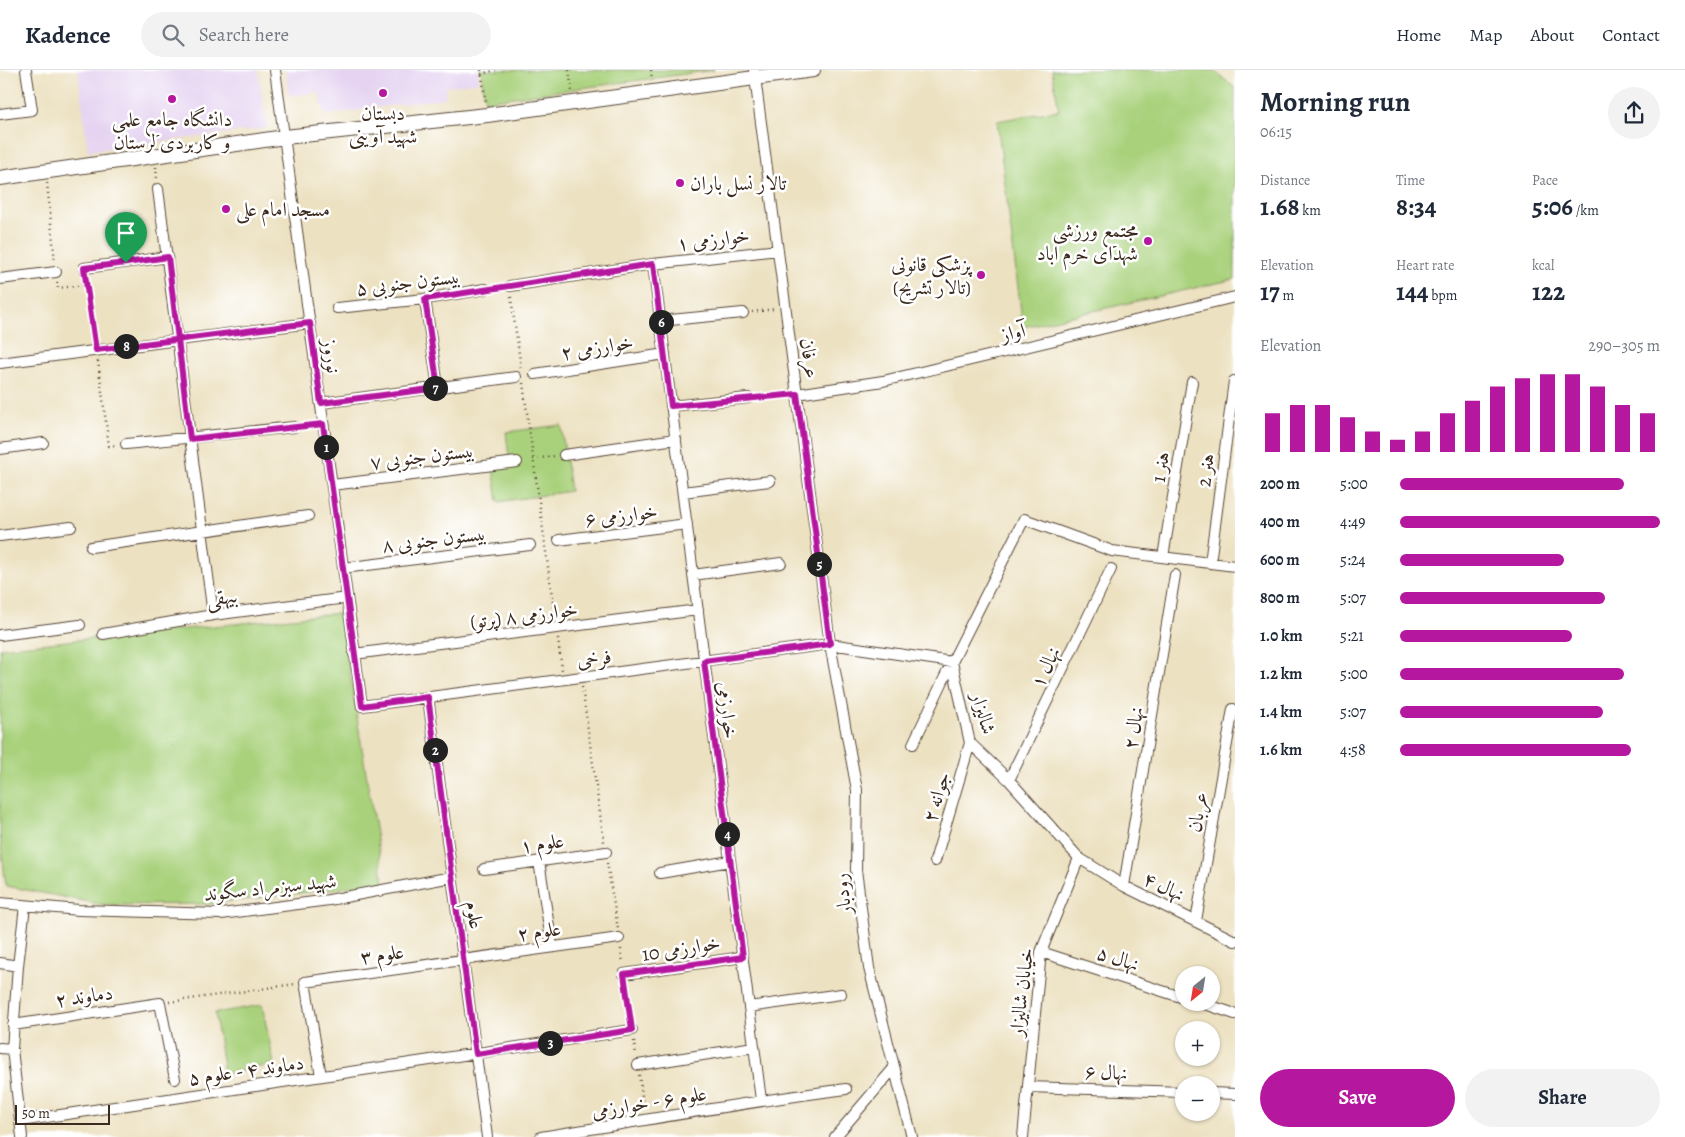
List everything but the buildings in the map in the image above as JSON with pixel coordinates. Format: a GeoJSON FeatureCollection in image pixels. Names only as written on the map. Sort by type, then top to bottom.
{"type":"FeatureCollection","features":[{"type":"Feature","properties":{"kind":"street"},"geometry":{"type":"LineString","coordinates":[[0,114],[32,110],[26,70]]}},
{"type":"Feature","properties":{"kind":"street","name":"نوروز"},"geometry":{"type":"LineString","coordinates":[[275,70],[362,706]]}},
{"type":"Feature","properties":{"kind":"street"},"geometry":{"type":"LineString","coordinates":[[0,178],[285,137],[574,103],[755,74],[813,70]]}},
{"type":"Feature","properties":{"kind":"street","name":"عرفان"},"geometry":{"type":"LineString","coordinates":[[755,74],[830,644]]}},
{"type":"Feature","properties":{"kind":"street"},"geometry":{"type":"LineString","coordinates":[[158,188],[213,615]]}},
{"type":"Feature","properties":{"kind":"street","name":"خوارزمی ۱"},"geometry":{"type":"LineString","coordinates":[[510,286],[653,264],[778,250]]}},
{"type":"Feature","properties":{"kind":"street"},"geometry":{"type":"LineString","coordinates":[[84,268],[168,257]]}},
{"type":"Feature","properties":{"kind":"street","name":"خوارزمی"},"geometry":{"type":"LineString","coordinates":[[653,264],[761,1100]]}},
{"type":"Feature","properties":{"kind":"street"},"geometry":{"type":"LineString","coordinates":[[0,279],[56,272]]}},
{"type":"Feature","properties":{"kind":"street","name":"بیستون جنوبی ۵"},"geometry":{"type":"LineString","coordinates":[[336,308],[425,299],[484,289]]}},
{"type":"Feature","properties":{"kind":"street","name":"آواز"},"geometry":{"type":"LineString","coordinates":[[797,394],[884,381],[1235,297]]}},
{"type":"Feature","properties":{"kind":"street"},"geometry":{"type":"LineString","coordinates":[[425,299],[438,388]]}},
{"type":"Feature","properties":{"kind":"street"},"geometry":{"type":"LineString","coordinates":[[660,321],[743,313]]}},
{"type":"Feature","properties":{"kind":"street"},"geometry":{"type":"LineString","coordinates":[[0,363],[310,323]]}},
{"type":"Feature","properties":{"kind":"street","name":"خوارزمی ۲"},"geometry":{"type":"LineString","coordinates":[[535,374],[665,354]]}},
{"type":"Feature","properties":{"kind":"street"},"geometry":{"type":"LineString","coordinates":[[321,403],[516,377]]}},
{"type":"Feature","properties":{"kind":"street","name":"هنر 2"},"geometry":{"type":"LineString","coordinates":[[1210,563],[1234,381]]}},
{"type":"Feature","properties":{"kind":"street","name":"هنر 1"},"geometry":{"type":"LineString","coordinates":[[1163,558],[1192,382]]}},
{"type":"Feature","properties":{"kind":"street"},"geometry":{"type":"LineString","coordinates":[[671,406],[748,398]]}},
{"type":"Feature","properties":{"kind":"street"},"geometry":{"type":"LineString","coordinates":[[126,444],[294,428]]}},
{"type":"Feature","properties":{"kind":"street"},"geometry":{"type":"LineString","coordinates":[[564,455],[676,439]]}},
{"type":"Feature","properties":{"kind":"street"},"geometry":{"type":"LineString","coordinates":[[0,448],[43,443]]}},
{"type":"Feature","properties":{"kind":"street","name":"بیستون جنوبی ۷"},"geometry":{"type":"LineString","coordinates":[[332,485],[517,462]]}},
{"type":"Feature","properties":{"kind":"street"},"geometry":{"type":"LineString","coordinates":[[683,492],[770,481]]}},
{"type":"Feature","properties":{"kind":"street"},"geometry":{"type":"LineString","coordinates":[[91,548],[308,516]]}},
{"type":"Feature","properties":{"kind":"street"},"geometry":{"type":"LineString","coordinates":[[914,744],[952,662],[1024,519],[1112,551],[1235,566]]}},
{"type":"Feature","properties":{"kind":"street","name":"خوارزمی ۶"},"geometry":{"type":"LineString","coordinates":[[559,540],[687,524]]}},
{"type":"Feature","properties":{"kind":"street"},"geometry":{"type":"LineString","coordinates":[[0,536],[71,527]]}},
{"type":"Feature","properties":{"kind":"street","name":"بیستون جنوبی ۸"},"geometry":{"type":"LineString","coordinates":[[343,568],[530,545]]}},
{"type":"Feature","properties":{"kind":"street"},"geometry":{"type":"LineString","coordinates":[[693,575],[781,563]]}},
{"type":"Feature","properties":{"kind":"street","name":"نهال ۱"},"geometry":{"type":"LineString","coordinates":[[1009,780],[1112,569]]}},
{"type":"Feature","properties":{"kind":"street","name":"نهال ۲"},"geometry":{"type":"LineString","coordinates":[[1124,886],[1175,575]]}},
{"type":"Feature","properties":{"kind":"street","name":"بیهقی"},"geometry":{"type":"LineString","coordinates":[[103,634],[213,615],[347,598]]}},
{"type":"Feature","properties":{"kind":"street","name":"خوارزمی ۸ (پرتو)"},"geometry":{"type":"LineString","coordinates":[[354,654],[698,610]]}},
{"type":"Feature","properties":{"kind":"street"},"geometry":{"type":"LineString","coordinates":[[0,635],[80,625]]}},
{"type":"Feature","properties":{"kind":"street"},"geometry":{"type":"LineString","coordinates":[[830,644],[952,662]]}},
{"type":"Feature","properties":{"kind":"street","name":"فرخی"},"geometry":{"type":"LineString","coordinates":[[362,706],[830,644]]}},
{"type":"Feature","properties":{"kind":"street","name":"رودبار"},"geometry":{"type":"LineString","coordinates":[[830,644],[857,790],[856,870],[869,968],[912,1137]]}},
{"type":"Feature","properties":{"kind":"street","name":"شالیزار"},"geometry":{"type":"LineString","coordinates":[[952,662],[970,743],[1009,780],[1079,858]]}},
{"type":"Feature","properties":{"kind":"street","name":"علوم"},"geometry":{"type":"LineString","coordinates":[[428,697],[488,1137]]}},
{"type":"Feature","properties":{"kind":"street","name":"عربان"},"geometry":{"type":"LineString","coordinates":[[1196,921],[1233,709]]}},
{"type":"Feature","properties":{"kind":"street","name":"جوانه ۲"},"geometry":{"type":"LineString","coordinates":[[935,861],[970,743]]}},
{"type":"Feature","properties":{"kind":"street","name":"علوم ۱"},"geometry":{"type":"LineString","coordinates":[[484,869],[606,852]]}},
{"type":"Feature","properties":{"kind":"street","name":"نهال ۴"},"geometry":{"type":"LineString","coordinates":[[1079,858],[1124,886],[1235,942]]}},
{"type":"Feature","properties":{"kind":"street","name":"خیابان شالیزار"},"geometry":{"type":"LineString","coordinates":[[1023,1137],[1041,952],[1079,858]]}},
{"type":"Feature","properties":{"kind":"street"},"geometry":{"type":"LineString","coordinates":[[660,873],[730,860]]}},
{"type":"Feature","properties":{"kind":"street"},"geometry":{"type":"LineString","coordinates":[[540,861],[552,947]]}},
{"type":"Feature","properties":{"kind":"street","name":"شهید سبزمراد سگوند"},"geometry":{"type":"LineString","coordinates":[[0,903],[79,910],[221,914],[329,900],[452,877]]}},
{"type":"Feature","properties":{"kind":"street"},"geometry":{"type":"LineString","coordinates":[[22,1137],[12,1049],[24,906]]}},
{"type":"Feature","properties":{"kind":"street","name":"علوم ۲"},"geometry":{"type":"LineString","coordinates":[[463,959],[619,938]]}},
{"type":"Feature","properties":{"kind":"street","name":"نهال ۵"},"geometry":{"type":"LineString","coordinates":[[1041,952],[1175,995]]}},
{"type":"Feature","properties":{"kind":"street","name":"خوارزمی 10"},"geometry":{"type":"LineString","coordinates":[[624,974],[743,957]]}},
{"type":"Feature","properties":{"kind":"street","name":"علوم ۳"},"geometry":{"type":"LineString","coordinates":[[305,982],[463,959]]}},
{"type":"Feature","properties":{"kind":"street"},"geometry":{"type":"LineString","coordinates":[[0,963],[18,966]]}},
{"type":"Feature","properties":{"kind":"street"},"geometry":{"type":"LineString","coordinates":[[305,982],[321,1076]]}},
{"type":"Feature","properties":{"kind":"street"},"geometry":{"type":"LineString","coordinates":[[749,1007],[841,994]]}},
{"type":"Feature","properties":{"kind":"street"},"geometry":{"type":"LineString","coordinates":[[160,1003],[175,1079]]}},
{"type":"Feature","properties":{"kind":"street","name":"دماوند ۲"},"geometry":{"type":"LineString","coordinates":[[13,1025],[160,1003]]}},
{"type":"Feature","properties":{"kind":"street"},"geometry":{"type":"LineString","coordinates":[[1220,1009],[1235,1014]]}},
{"type":"Feature","properties":{"kind":"street","name":"دماوند ۴ - علوم ۵"},"geometry":{"type":"LineString","coordinates":[[20,1121],[632,1030]]}},
{"type":"Feature","properties":{"kind":"street"},"geometry":{"type":"LineString","coordinates":[[638,1066],[754,1047]]}},
{"type":"Feature","properties":{"kind":"street"},"geometry":{"type":"LineString","coordinates":[[0,1048],[12,1049]]}},
{"type":"Feature","properties":{"kind":"street"},"geometry":{"type":"LineString","coordinates":[[835,1137],[894,1068]]}},
{"type":"Feature","properties":{"kind":"street","name":"نهال ۶"},"geometry":{"type":"LineString","coordinates":[[1028,1087],[1175,1092]]}},
{"type":"Feature","properties":{"kind":"street","name":"علوم ۶ - خوارزمی"},"geometry":{"type":"LineString","coordinates":[[541,1137],[646,1121],[761,1100],[846,1089]]}},
{"type":"Feature","properties":{"kind":"street"},"geometry":{"type":"LineString","coordinates":[[1220,1094],[1235,1094]]}},
{"type":"Feature","properties":{"kind":"path"},"geometry":{"type":"LineString","coordinates":[[487,114],[481,72],[496,70]]}},
{"type":"Feature","properties":{"kind":"path"},"geometry":{"type":"LineString","coordinates":[[569,70],[574,103]]}},
{"type":"Feature","properties":{"kind":"path"},"geometry":{"type":"LineString","coordinates":[[154,156],[158,188]]}},
{"type":"Feature","properties":{"kind":"path"},"geometry":{"type":"LineString","coordinates":[[45,171],[58,288],[86,285]]}},
{"type":"Feature","properties":{"kind":"path"},"geometry":{"type":"LineString","coordinates":[[84,268],[109,446],[126,444]]}},
{"type":"Feature","properties":{"kind":"path"},"geometry":{"type":"LineString","coordinates":[[510,286],[564,680]]}},
{"type":"Feature","properties":{"kind":"path"},"geometry":{"type":"LineString","coordinates":[[743,313],[785,308]]}},
{"type":"Feature","properties":{"kind":"path"},"geometry":{"type":"LineString","coordinates":[[748,398],[797,394]]}},
{"type":"Feature","properties":{"kind":"path"},"geometry":{"type":"LineString","coordinates":[[517,462],[564,455]]}},
{"type":"Feature","properties":{"kind":"path"},"geometry":{"type":"LineString","coordinates":[[530,545],[559,540]]}},
{"type":"Feature","properties":{"kind":"path"},"geometry":{"type":"LineString","coordinates":[[580,677],[646,1121]]}},
{"type":"Feature","properties":{"kind":"path"},"geometry":{"type":"LineString","coordinates":[[160,1003],[305,982]]}},
{"type":"Feature","properties":{"kind":"shaded area","name":"دانشگاه جامع علمی و کاربردی لرستان"},"geometry":{"type":"Polygon","coordinates":[[[78,70],[258,70],[267,128],[88,151],[78,70]]]}},
{"type":"Feature","properties":{"kind":"shaded area","name":"دبستان شهید آوینی"},"geometry":{"type":"Polygon","coordinates":[[[286,70],[478,70],[479,82],[446,87],[445,98],[325,115],[319,92],[289,96],[286,70]]]}},
{"type":"Feature","properties":{"kind":"green space"},"geometry":{"type":"Polygon","coordinates":[[[481,70],[714,70],[485,101],[481,70]]]}},
{"type":"Feature","properties":{"kind":"green space"},"geometry":{"type":"Polygon","coordinates":[[[1052,70],[1213,70],[1235,88],[1235,279],[1023,327],[997,121],[1059,110],[1052,70]]]}},
{"type":"Feature","properties":{"kind":"green space"},"geometry":{"type":"Polygon","coordinates":[[[561,425],[570,491],[498,502],[492,460],[509,456],[506,432],[561,425]]]}},
{"type":"Feature","properties":{"kind":"green space"},"geometry":{"type":"Polygon","coordinates":[[[340,613],[384,883],[207,904],[105,905],[6,886],[0,836],[0,648],[340,613]]]}},
{"type":"Feature","properties":{"kind":"green space"},"geometry":{"type":"Polygon","coordinates":[[[262,1005],[274,1064],[224,1074],[215,1013],[262,1005]]]}},
{"type":"Feature","properties":{"kind":"place","name":"دبستان شهید آوینی"},"geometry":{"type":"Point","coordinates":[383,93]}},
{"type":"Feature","properties":{"kind":"place","name":"دانشگاه جامع علمی و کاربردی لرستان"},"geometry":{"type":"Point","coordinates":[172,99]}},
{"type":"Feature","properties":{"kind":"place","name":"تالار نسل باران"},"geometry":{"type":"Point","coordinates":[680,183]}},
{"type":"Feature","properties":{"kind":"place","name":"مسجد امام علی"},"geometry":{"type":"Point","coordinates":[226,209]}},
{"type":"Feature","properties":{"kind":"place","name":"مجتمع ورزشی شهدای خرم اباد"},"geometry":{"type":"Point","coordinates":[1148,241]}},
{"type":"Feature","properties":{"kind":"place","name":"پزشکی قانونی (تالار تشریح)"},"geometry":{"type":"Point","coordinates":[981,275]}},
{"type":"Feature","properties":{"kind":"route"},"geometry":{"type":"LineString","coordinates":[[126,263],[84,268],[96,350],[177,340],[310,323],[321,403],[438,388],[425,299],[653,264],[671,406],[797,394],[830,644],[704,661],[743,957],[624,974],[632,1030],[476,1054],[428,697],[362,706],[323,424],[190,439],[177,340],[168,257],[126,263]]}}]}
